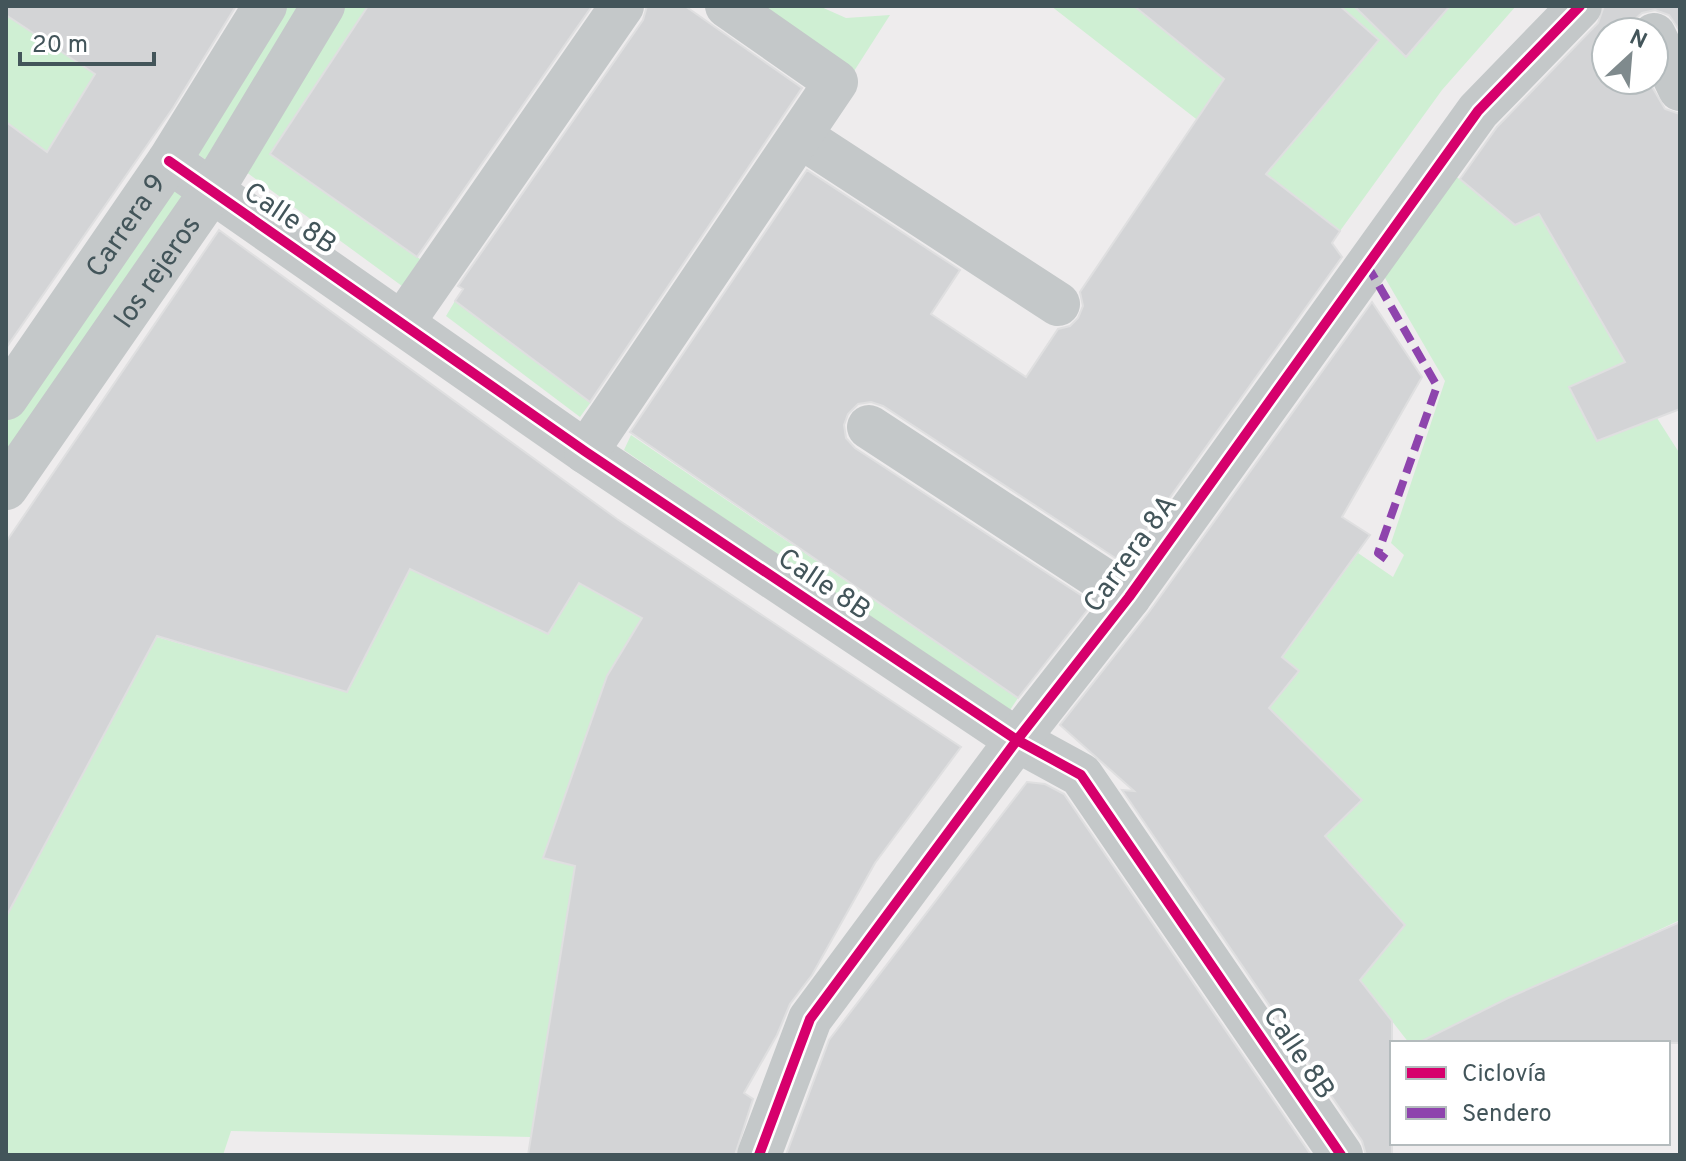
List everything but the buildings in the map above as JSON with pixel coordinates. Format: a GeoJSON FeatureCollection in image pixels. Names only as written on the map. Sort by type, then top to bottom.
{"type":"FeatureCollection","features":[{"type":"Feature","properties":{"kind":"street","name":"Carrera 9"},"geometry":{"type":"LineString","coordinates":[[6,398],[169,161],[265,6]]}},
{"type":"Feature","properties":{"kind":"street","name":"los rejeros"},"geometry":{"type":"LineString","coordinates":[[6,488],[211,192],[323,6]]}},
{"type":"Feature","properties":{"kind":"street"},"geometry":{"type":"LineString","coordinates":[[403,322],[622,6]]}},
{"type":"Feature","properties":{"kind":"street"},"geometry":{"type":"LineString","coordinates":[[586,452],[836,82],[727,6]]}},
{"type":"Feature","properties":{"kind":"street","name":"Carrera 8A"},"geometry":{"type":"LineString","coordinates":[[759,1155],[810,1019],[1017,740],[1129,597],[1478,111],[1580,6]]}},
{"type":"Feature","properties":{"kind":"street"},"geometry":{"type":"LineString","coordinates":[[1670,68],[1680,89]]}},
{"type":"Feature","properties":{"kind":"street"},"geometry":{"type":"LineString","coordinates":[[800,136],[1058,304]]}},
{"type":"Feature","properties":{"kind":"street","name":"Calle 8B"},"geometry":{"type":"LineString","coordinates":[[169,161],[586,452],[1017,740],[1081,775],[1341,1155]]}},
{"type":"Feature","properties":{"kind":"street"},"geometry":{"type":"LineString","coordinates":[[869,427],[1129,597]]}},
{"type":"Feature","properties":{"kind":"green space"},"geometry":{"type":"Polygon","coordinates":[[[282,6],[302,6],[206,160],[192,150],[282,6]]]}},
{"type":"Feature","properties":{"kind":"green space"},"geometry":{"type":"Polygon","coordinates":[[[341,6],[368,6],[271,154],[420,259],[402,286],[238,166],[341,6]]]}},
{"type":"Feature","properties":{"kind":"green space"},"geometry":{"type":"Polygon","coordinates":[[[741,6],[819,6],[846,18],[890,15],[849,79],[741,6]]]}},
{"type":"Feature","properties":{"kind":"green space"},"geometry":{"type":"Polygon","coordinates":[[[1051,6],[1516,6],[1442,90],[1340,231],[1051,6]]]}},
{"type":"Feature","properties":{"kind":"green space"},"geometry":{"type":"Polygon","coordinates":[[[6,15],[95,74],[47,152],[6,122],[6,15]]]}},
{"type":"Feature","properties":{"kind":"green space"},"geometry":{"type":"Polygon","coordinates":[[[1453,174],[1515,224],[1571,201],[1568,265],[1625,362],[1570,387],[1657,418],[1680,454],[1680,920],[1422,1041],[1407,1041],[1360,980],[1405,925],[1325,836],[1269,708],[1299,672],[1282,657],[1358,553],[1393,577],[1404,555],[1391,543],[1445,381],[1381,271],[1453,174]]]}},
{"type":"Feature","properties":{"kind":"green space"},"geometry":{"type":"Polygon","coordinates":[[[172,181],[190,193],[6,458],[6,423],[172,181]]]}},
{"type":"Feature","properties":{"kind":"green space"},"geometry":{"type":"Polygon","coordinates":[[[455,301],[591,402],[580,417],[446,316],[455,301]]]}},
{"type":"Feature","properties":{"kind":"green space"},"geometry":{"type":"Polygon","coordinates":[[[631,435],[1018,698],[1008,713],[624,450],[631,435]]]}},
{"type":"Feature","properties":{"kind":"green space"},"geometry":{"type":"Polygon","coordinates":[[[410,569],[548,634],[579,583],[642,618],[607,676],[543,858],[575,866],[531,1137],[231,1131],[223,1155],[6,1155],[6,912],[157,637],[347,692],[410,569]]]}},
{"type":"Feature","properties":{"kind":"marked path"},"geometry":{"type":"LineString","coordinates":[[1367,265],[1437,386],[1378,553],[1386,559]]}},
{"type":"Feature","properties":{"kind":"cycle path"},"geometry":{"type":"LineString","coordinates":[[759,1155],[810,1019],[1017,740],[1129,597],[1478,111],[1580,6]]}},
{"type":"Feature","properties":{"kind":"cycle path"},"geometry":{"type":"LineString","coordinates":[[169,161],[586,452],[1017,740],[1081,775],[1341,1155]]}}]}
